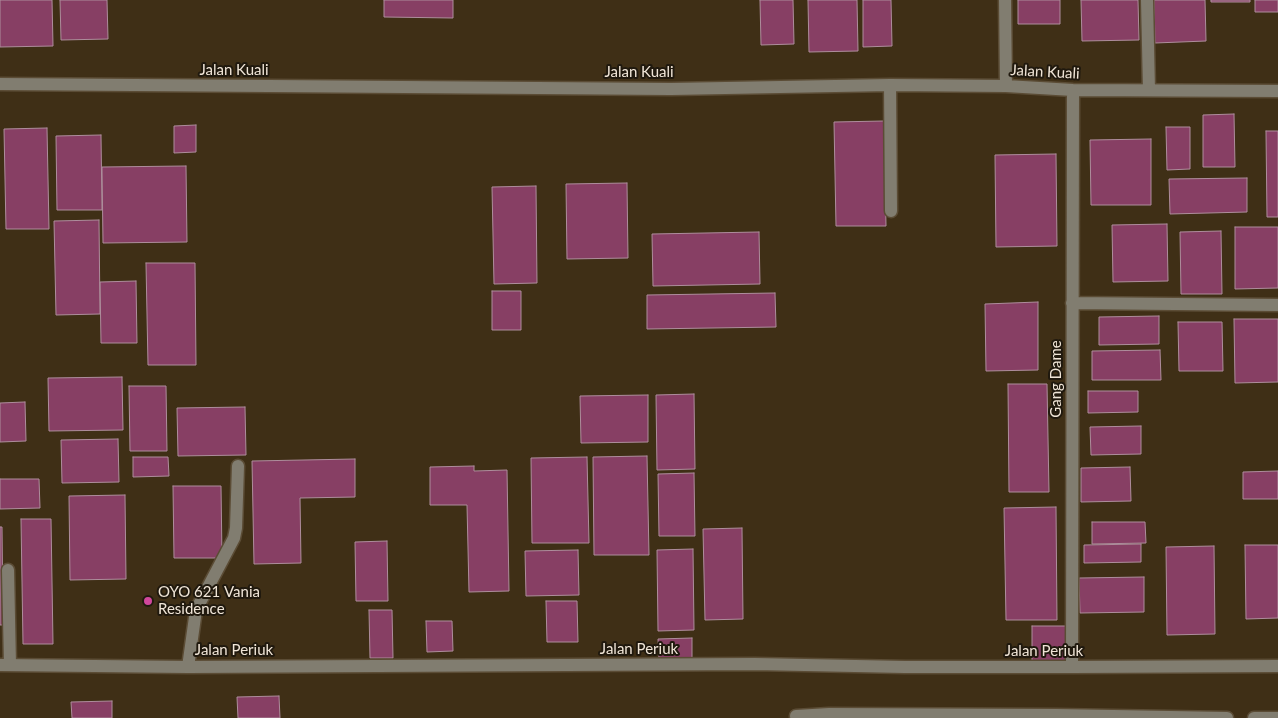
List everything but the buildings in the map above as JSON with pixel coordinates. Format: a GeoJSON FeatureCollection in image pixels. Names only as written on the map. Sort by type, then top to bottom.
{"type":"FeatureCollection","features":[{"type":"Feature","properties":{"kind":"street"},"geometry":{"type":"LineString","coordinates":[[1006,0],[1006,86]]}},
{"type":"Feature","properties":{"kind":"street"},"geometry":{"type":"LineString","coordinates":[[1147,0],[1149,90]]}},
{"type":"Feature","properties":{"kind":"street","name":"Jalan Kuali"},"geometry":{"type":"LineString","coordinates":[[0,84],[661,88],[890,85],[1006,86],[1072,90],[1278,92]]}},
{"type":"Feature","properties":{"kind":"street"},"geometry":{"type":"LineString","coordinates":[[890,85],[891,211]]}},
{"type":"Feature","properties":{"kind":"street","name":"Gang Dame"},"geometry":{"type":"LineString","coordinates":[[1072,90],[1072,668]]}},
{"type":"Feature","properties":{"kind":"street"},"geometry":{"type":"LineString","coordinates":[[1072,303],[1278,305]]}},
{"type":"Feature","properties":{"kind":"street"},"geometry":{"type":"LineString","coordinates":[[188,667],[196,610],[234,538],[238,466]]}},
{"type":"Feature","properties":{"kind":"street"},"geometry":{"type":"LineString","coordinates":[[5,665],[8,570]]}},
{"type":"Feature","properties":{"kind":"street","name":"Jalan Periuk"},"geometry":{"type":"LineString","coordinates":[[5,665],[188,667],[755,664],[1072,668],[1278,666]]}},
{"type":"Feature","properties":{"kind":"street"},"geometry":{"type":"LineString","coordinates":[[796,716],[829,714],[1227,718]]}},
{"type":"Feature","properties":{"kind":"street"},"geometry":{"type":"LineString","coordinates":[[1254,718],[1278,718]]}},
{"type":"Feature","properties":{"kind":"place","name":"OYO 621 Vania Residence"},"geometry":{"type":"Point","coordinates":[148,601]}}]}
